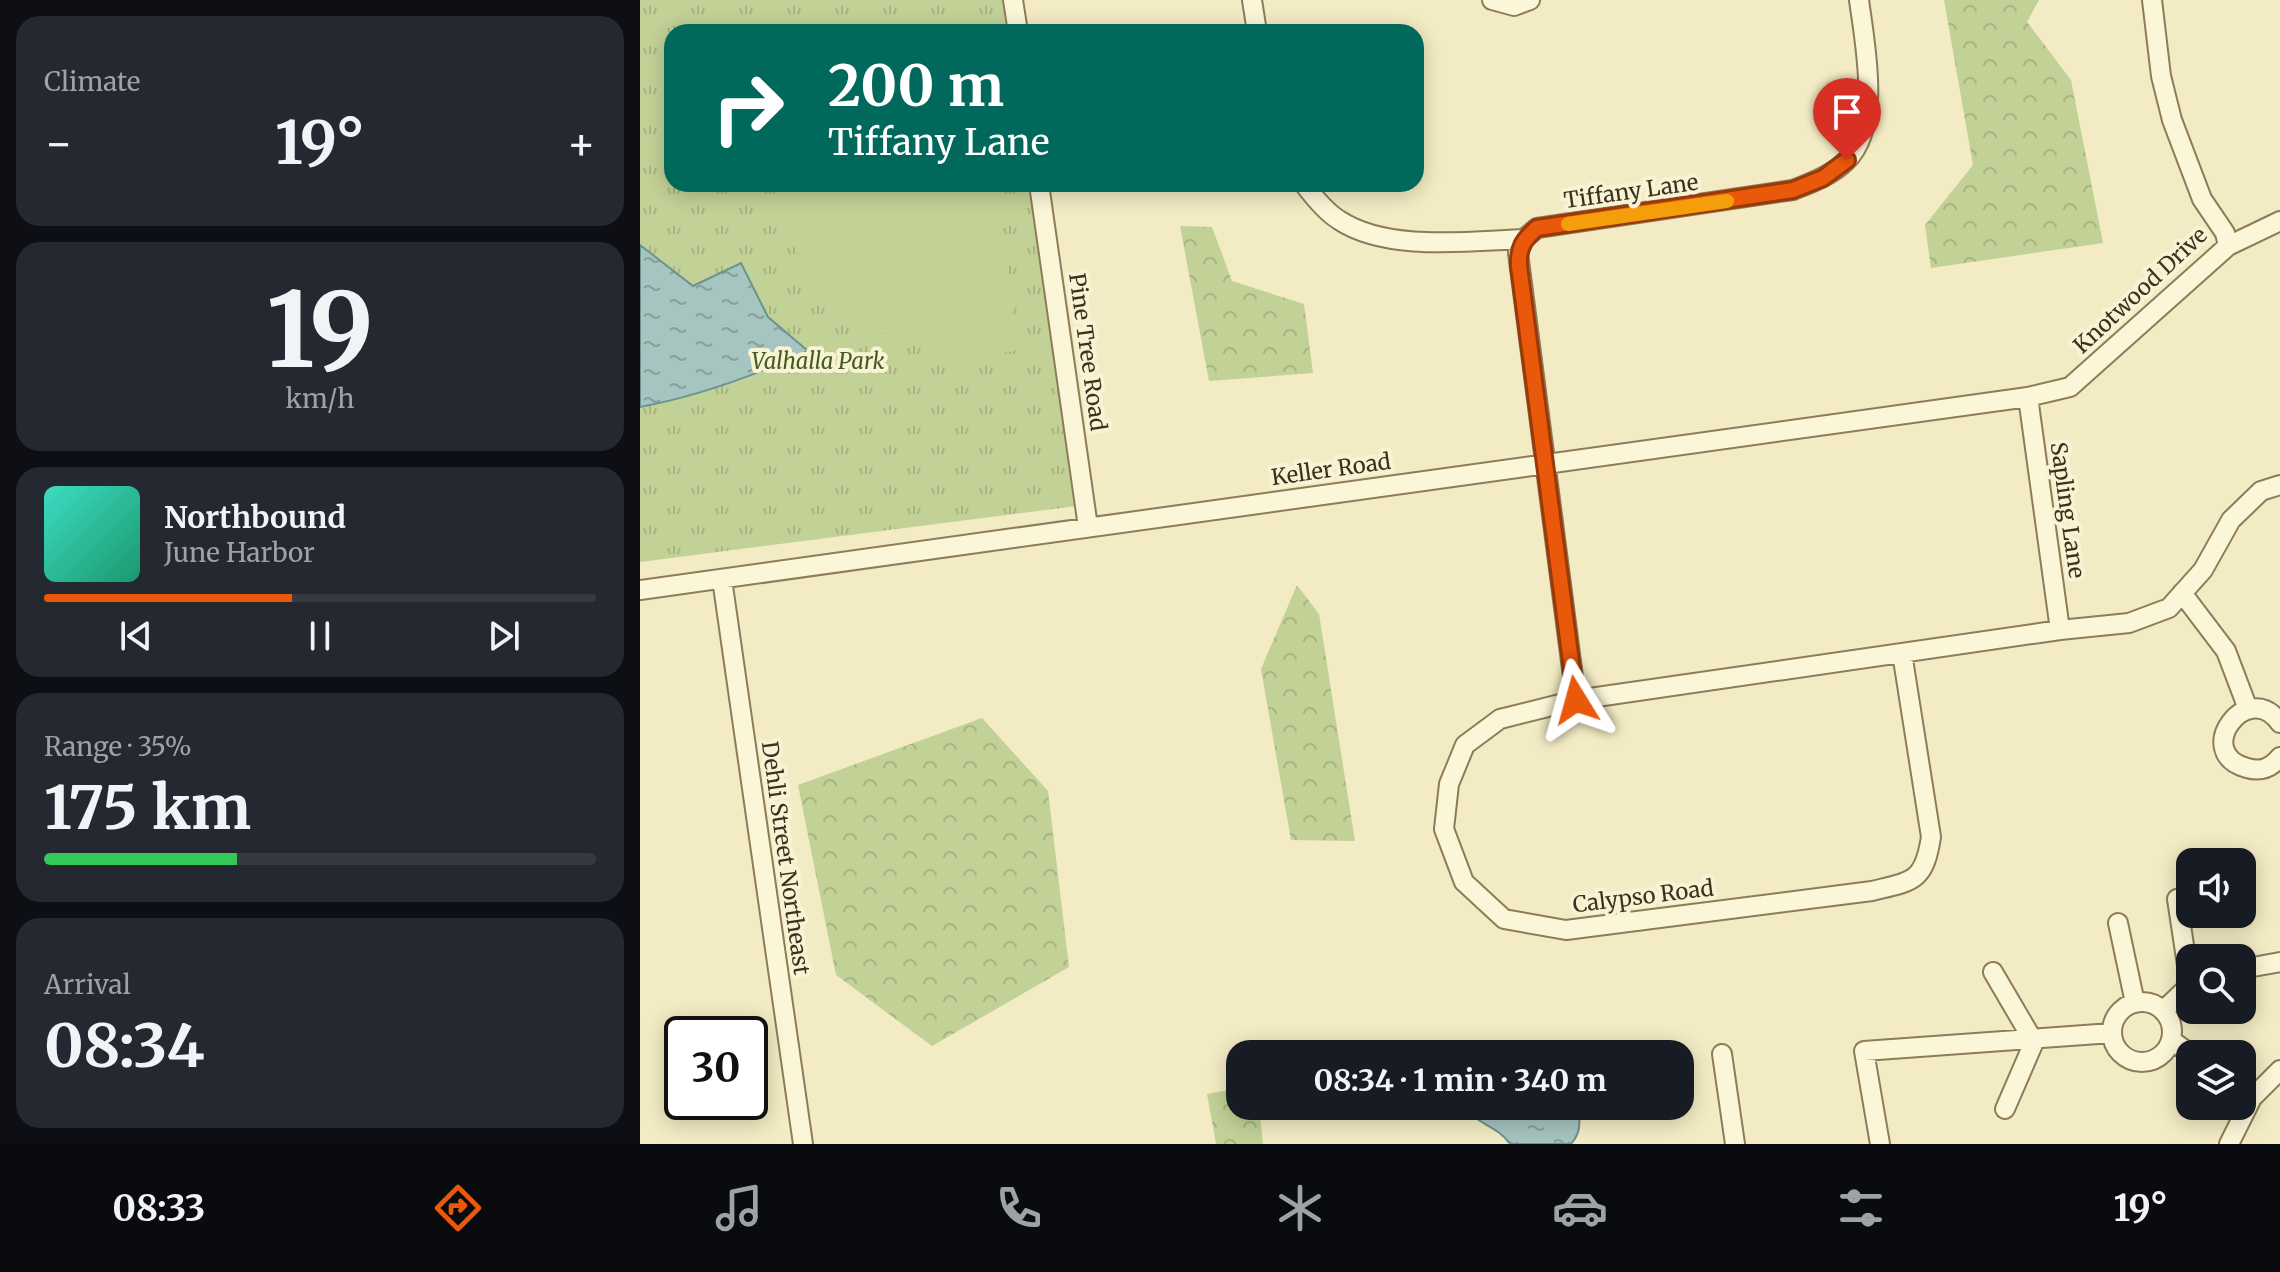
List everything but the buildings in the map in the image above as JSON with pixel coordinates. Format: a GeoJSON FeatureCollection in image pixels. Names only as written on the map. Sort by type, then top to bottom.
{"type":"FeatureCollection","features":[{"type":"Feature","properties":{"kind":"street"},"geometry":{"type":"LineString","coordinates":[[1013,0],[1017,24]]}},
{"type":"Feature","properties":{"kind":"street"},"geometry":{"type":"LineString","coordinates":[[1252,0],[1256,24]]}},
{"type":"Feature","properties":{"kind":"street"},"geometry":{"type":"LineString","coordinates":[[1492,0],[1514,6],[1530,0]]}},
{"type":"Feature","properties":{"kind":"street","name":"Tiffany Lane"},"geometry":{"type":"LineString","coordinates":[[1524,239],[1537,228],[1793,190],[1823,178],[1847,160],[1866,125],[1866,62],[1859,0]]}},
{"type":"Feature","properties":{"kind":"street","name":"Knotwood Drive"},"geometry":{"type":"LineString","coordinates":[[2028,397],[2070,387],[2228,246],[2225,233],[2202,199],[2172,120],[2161,76],[2152,0]]}},
{"type":"Feature","properties":{"kind":"street","name":"Pine Tree Road"},"geometry":{"type":"LineString","coordinates":[[1040,192],[1088,527]]}},
{"type":"Feature","properties":{"kind":"street"},"geometry":{"type":"LineString","coordinates":[[1312,192],[1338,220],[1372,235],[1402,240],[1524,239],[1518,253],[1519,266],[1576,700]]}},
{"type":"Feature","properties":{"kind":"street"},"geometry":{"type":"LineString","coordinates":[[2228,246],[2280,221]]}},
{"type":"Feature","properties":{"kind":"street","name":"Keller Road"},"geometry":{"type":"LineString","coordinates":[[640,590],[2028,397]]}},
{"type":"Feature","properties":{"kind":"street","name":"Sapling Lane"},"geometry":{"type":"LineString","coordinates":[[2028,397],[2060,630]]}},
{"type":"Feature","properties":{"kind":"street","name":"Calypso Road"},"geometry":{"type":"LineString","coordinates":[[1902,653],[1931,837],[1927,862],[1911,882],[1872,891],[1566,930],[1504,919],[1464,882],[1444,829],[1449,784],[1465,745],[1500,719],[1576,700],[2060,630],[2129,623],[2169,608],[2203,570],[2231,520],[2261,491],[2280,485]]}},
{"type":"Feature","properties":{"kind":"street","name":"Dehli Street Northeast"},"geometry":{"type":"LineString","coordinates":[[722,579],[803,1144]]}},
{"type":"Feature","properties":{"kind":"street"},"geometry":{"type":"LineString","coordinates":[[2182,593],[2226,651],[2248,709]]}},
{"type":"Feature","properties":{"kind":"street"},"geometry":{"type":"LineString","coordinates":[[2280,723],[2270,712],[2248,709],[2231,719],[2223,739],[2228,756],[2237,765],[2258,771],[2273,765],[2280,757]]}},
{"type":"Feature","properties":{"kind":"street"},"geometry":{"type":"LineString","coordinates":[[2118,923],[2135,1003]]}},
{"type":"Feature","properties":{"kind":"street"},"geometry":{"type":"LineString","coordinates":[[2256,966],[2280,962]]}},
{"type":"Feature","properties":{"kind":"street"},"geometry":{"type":"LineString","coordinates":[[1993,972],[2034,1039]]}},
{"type":"Feature","properties":{"kind":"street"},"geometry":{"type":"LineString","coordinates":[[2163,1011],[2176,998]]}},
{"type":"Feature","properties":{"kind":"street"},"geometry":{"type":"LineString","coordinates":[[2135,1003],[2150,1003],[2163,1011],[2170,1022],[2171,1040],[2154,1059],[2136,1061],[2121,1054],[2112,1033],[2118,1014],[2135,1003]]}},
{"type":"Feature","properties":{"kind":"street"},"geometry":{"type":"LineString","coordinates":[[1880,1144],[1864,1051],[2112,1033]]}},
{"type":"Feature","properties":{"kind":"street"},"geometry":{"type":"LineString","coordinates":[[2005,1109],[2034,1039]]}},
{"type":"Feature","properties":{"kind":"street"},"geometry":{"type":"LineString","coordinates":[[2171,1040],[2176,1044]]}},
{"type":"Feature","properties":{"kind":"street"},"geometry":{"type":"LineString","coordinates":[[1722,1054],[1735,1144]]}},
{"type":"Feature","properties":{"kind":"street"},"geometry":{"type":"LineString","coordinates":[[2256,1087],[2280,1070]]}},
{"type":"Feature","properties":{"kind":"street"},"geometry":{"type":"LineString","coordinates":[[2229,1144],[2238,1120]]}},
{"type":"Feature","properties":{"kind":"green space","name":"Valhalla Park"},"geometry":{"type":"Polygon","coordinates":[[[640,0],[1002,0],[1006,24],[664,24],[664,192],[1031,192],[1077,506],[640,562],[640,0]]]}},
{"type":"Feature","properties":{"kind":"green space"},"geometry":{"type":"Polygon","coordinates":[[[1944,0],[2039,0],[2027,22],[2071,80],[2103,243],[1931,268],[1925,225],[1973,165],[1944,0]]]}},
{"type":"Feature","properties":{"kind":"green space"},"geometry":{"type":"Polygon","coordinates":[[[777,192],[993,192],[1019,350],[974,356],[946,354],[901,341],[878,329],[836,299],[818,281],[792,243],[777,192]]]}},
{"type":"Feature","properties":{"kind":"green space"},"geometry":{"type":"Polygon","coordinates":[[[1180,226],[1212,227],[1232,281],[1304,304],[1313,373],[1209,381],[1180,226]]]}},
{"type":"Feature","properties":{"kind":"green space"},"geometry":{"type":"Polygon","coordinates":[[[1297,585],[1319,614],[1355,841],[1291,840],[1261,669],[1297,585]]]}},
{"type":"Feature","properties":{"kind":"green space"},"geometry":{"type":"Polygon","coordinates":[[[982,718],[1048,791],[1069,967],[932,1046],[836,975],[798,785],[982,718]]]}},
{"type":"Feature","properties":{"kind":"green space"},"geometry":{"type":"Polygon","coordinates":[[[1226,1091],[1226,1120],[1260,1120],[1263,1144],[1216,1144],[1207,1094],[1226,1091]]]}},
{"type":"Feature","properties":{"kind":"water"},"geometry":{"type":"Polygon","coordinates":[[[640,245],[693,286],[741,263],[768,317],[808,351],[726,384],[640,407],[640,245]]]}},
{"type":"Feature","properties":{"kind":"water"},"geometry":{"type":"Polygon","coordinates":[[[1479,1120],[1579,1121],[1571,1144],[1510,1144],[1479,1120]]]}},
{"type":"Feature","properties":{"kind":"slow traffic"},"geometry":{"type":"LineString","coordinates":[[1568,224],[1727,201]]}},
{"type":"Feature","properties":{"kind":"route"},"geometry":{"type":"LineString","coordinates":[[1576,700],[1519,266],[1518,253],[1524,239],[1537,228],[1793,190],[1823,178],[1847,160]]}}]}
